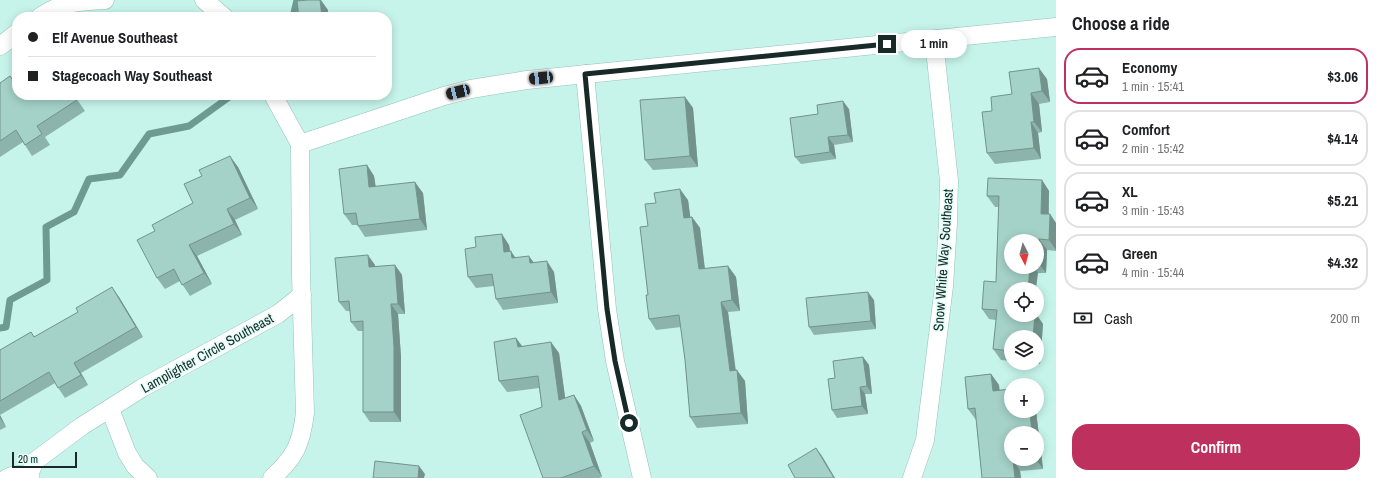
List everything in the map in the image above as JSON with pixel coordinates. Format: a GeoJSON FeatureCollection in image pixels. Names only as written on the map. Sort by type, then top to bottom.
{"type":"FeatureCollection","features":[{"type":"Feature","properties":{"kind":"street"},"geometry":{"type":"LineString","coordinates":[[48,12],[55,7],[66,4],[105,0]]}},
{"type":"Feature","properties":{"kind":"street"},"geometry":{"type":"LineString","coordinates":[[204,0],[218,12]]}},
{"type":"Feature","properties":{"kind":"street"},"geometry":{"type":"LineString","coordinates":[[300,144],[444,96],[472,89],[527,80],[1056,27]]}},
{"type":"Feature","properties":{"kind":"street"},"geometry":{"type":"LineString","coordinates":[[0,46],[12,37]]}},
{"type":"Feature","properties":{"kind":"street","name":"Snow White Way Southeast"},"geometry":{"type":"LineString","coordinates":[[912,478],[925,440],[944,286],[948,223],[949,181],[934,40]]}},
{"type":"Feature","properties":{"kind":"street"},"geometry":{"type":"LineString","coordinates":[[585,74],[607,309],[615,361],[642,478]]}},
{"type":"Feature","properties":{"kind":"street"},"geometry":{"type":"LineString","coordinates":[[272,478],[286,465],[296,451],[303,434],[305,413],[300,144],[275,100]]}},
{"type":"Feature","properties":{"kind":"street","name":"Lamplighter Circle Southeast"},"geometry":{"type":"LineString","coordinates":[[7,478],[15,475],[22,475],[29,478],[36,461],[82,426],[142,388],[278,314],[302,295]]}},
{"type":"Feature","properties":{"kind":"street"},"geometry":{"type":"LineString","coordinates":[[110,409],[127,453],[135,466],[148,478]]}},
{"type":"Feature","properties":{"kind":"building"},"geometry":{"type":"Polygon","coordinates":[[[320,0],[321,12],[298,12],[297,1],[320,0]]]}},
{"type":"Feature","properties":{"kind":"building"},"geometry":{"type":"Polygon","coordinates":[[[1039,68],[1042,91],[1031,93],[1034,122],[1031,122],[1034,148],[987,153],[982,112],[992,111],[991,97],[1012,94],[1009,72],[1039,68]]]}},
{"type":"Feature","properties":{"kind":"building"},"geometry":{"type":"Polygon","coordinates":[[[10,76],[12,79],[12,100],[77,100],[37,126],[42,134],[25,145],[16,130],[0,141],[0,83],[10,76]]]}},
{"type":"Feature","properties":{"kind":"building"},"geometry":{"type":"Polygon","coordinates":[[[685,97],[690,156],[645,160],[640,100],[685,97]]]}},
{"type":"Feature","properties":{"kind":"building"},"geometry":{"type":"Polygon","coordinates":[[[843,101],[848,135],[828,137],[830,152],[795,157],[790,118],[818,114],[817,105],[843,101]]]}},
{"type":"Feature","properties":{"kind":"building"},"geometry":{"type":"Polygon","coordinates":[[[230,156],[250,198],[227,209],[234,224],[189,245],[204,273],[182,285],[174,269],[157,278],[137,240],[155,231],[152,225],[193,203],[184,184],[202,176],[199,170],[230,156]]]}},
{"type":"Feature","properties":{"kind":"building"},"geometry":{"type":"Polygon","coordinates":[[[367,165],[369,187],[415,182],[420,219],[358,226],[356,213],[344,214],[339,169],[367,165]]]}},
{"type":"Feature","properties":{"kind":"building"},"geometry":{"type":"Polygon","coordinates":[[[988,178],[1042,180],[1041,214],[1050,214],[1049,240],[1044,240],[1044,234],[1004,234],[1004,274],[1029,274],[1029,282],[1004,282],[1004,322],[1034,322],[1034,330],[1004,330],[1004,350],[993,349],[997,310],[982,309],[984,281],[996,282],[999,196],[987,196],[988,178]]]}},
{"type":"Feature","properties":{"kind":"building"},"geometry":{"type":"Polygon","coordinates":[[[680,189],[684,218],[692,217],[699,269],[728,266],[732,300],[721,302],[730,371],[737,370],[741,413],[690,417],[679,315],[649,319],[646,295],[648,295],[640,227],[648,226],[645,204],[656,203],[654,193],[680,189]]]}},
{"type":"Feature","properties":{"kind":"building"},"geometry":{"type":"Polygon","coordinates":[[[502,234],[504,252],[511,251],[512,258],[529,256],[530,263],[547,261],[551,292],[496,299],[492,274],[468,277],[465,249],[476,247],[475,237],[502,234]]]}},
{"type":"Feature","properties":{"kind":"building"},"geometry":{"type":"Polygon","coordinates":[[[368,255],[369,267],[395,265],[398,304],[391,304],[394,347],[394,412],[363,412],[363,321],[351,322],[349,301],[339,302],[335,258],[368,255]]]}},
{"type":"Feature","properties":{"kind":"building"},"geometry":{"type":"Polygon","coordinates":[[[112,287],[136,327],[74,363],[81,375],[58,388],[49,372],[0,401],[0,350],[31,332],[34,337],[78,312],[76,308],[112,287]]]}},
{"type":"Feature","properties":{"kind":"building"},"geometry":{"type":"Polygon","coordinates":[[[868,292],[871,321],[809,327],[806,298],[868,292]]]}},
{"type":"Feature","properties":{"kind":"building"},"geometry":{"type":"Polygon","coordinates":[[[516,338],[518,347],[551,342],[559,400],[574,395],[587,430],[582,432],[594,466],[561,478],[543,478],[520,415],[542,407],[538,376],[499,381],[494,342],[516,338]]]}},
{"type":"Feature","properties":{"kind":"building"},"geometry":{"type":"Polygon","coordinates":[[[863,357],[867,386],[860,387],[862,406],[832,410],[828,379],[835,378],[833,361],[863,357]]]}},
{"type":"Feature","properties":{"kind":"building"},"geometry":{"type":"Polygon","coordinates":[[[991,374],[993,391],[1004,390],[1004,418],[1031,418],[1031,426],[1004,426],[1004,466],[1014,466],[1015,478],[982,478],[975,408],[968,409],[965,377],[991,374]]]}},
{"type":"Feature","properties":{"kind":"building"},"geometry":{"type":"Polygon","coordinates":[[[816,448],[834,478],[795,478],[788,465],[816,448]]]}},
{"type":"Feature","properties":{"kind":"building"},"geometry":{"type":"Polygon","coordinates":[[[375,461],[419,466],[418,478],[373,478],[375,461]]]}},
{"type":"Feature","properties":{"kind":"waterway"},"geometry":{"type":"LineString","coordinates":[[294,12],[297,0]]}},
{"type":"Feature","properties":{"kind":"waterway"},"geometry":{"type":"LineString","coordinates":[[0,328],[6,327],[10,300],[47,280],[46,227],[74,212],[89,179],[120,175],[149,134],[189,126],[225,100]]}},
{"type":"Feature","properties":{"kind":"route"},"geometry":{"type":"LineString","coordinates":[[629,423],[615,361],[607,309],[585,74],[887,44]]}}]}
